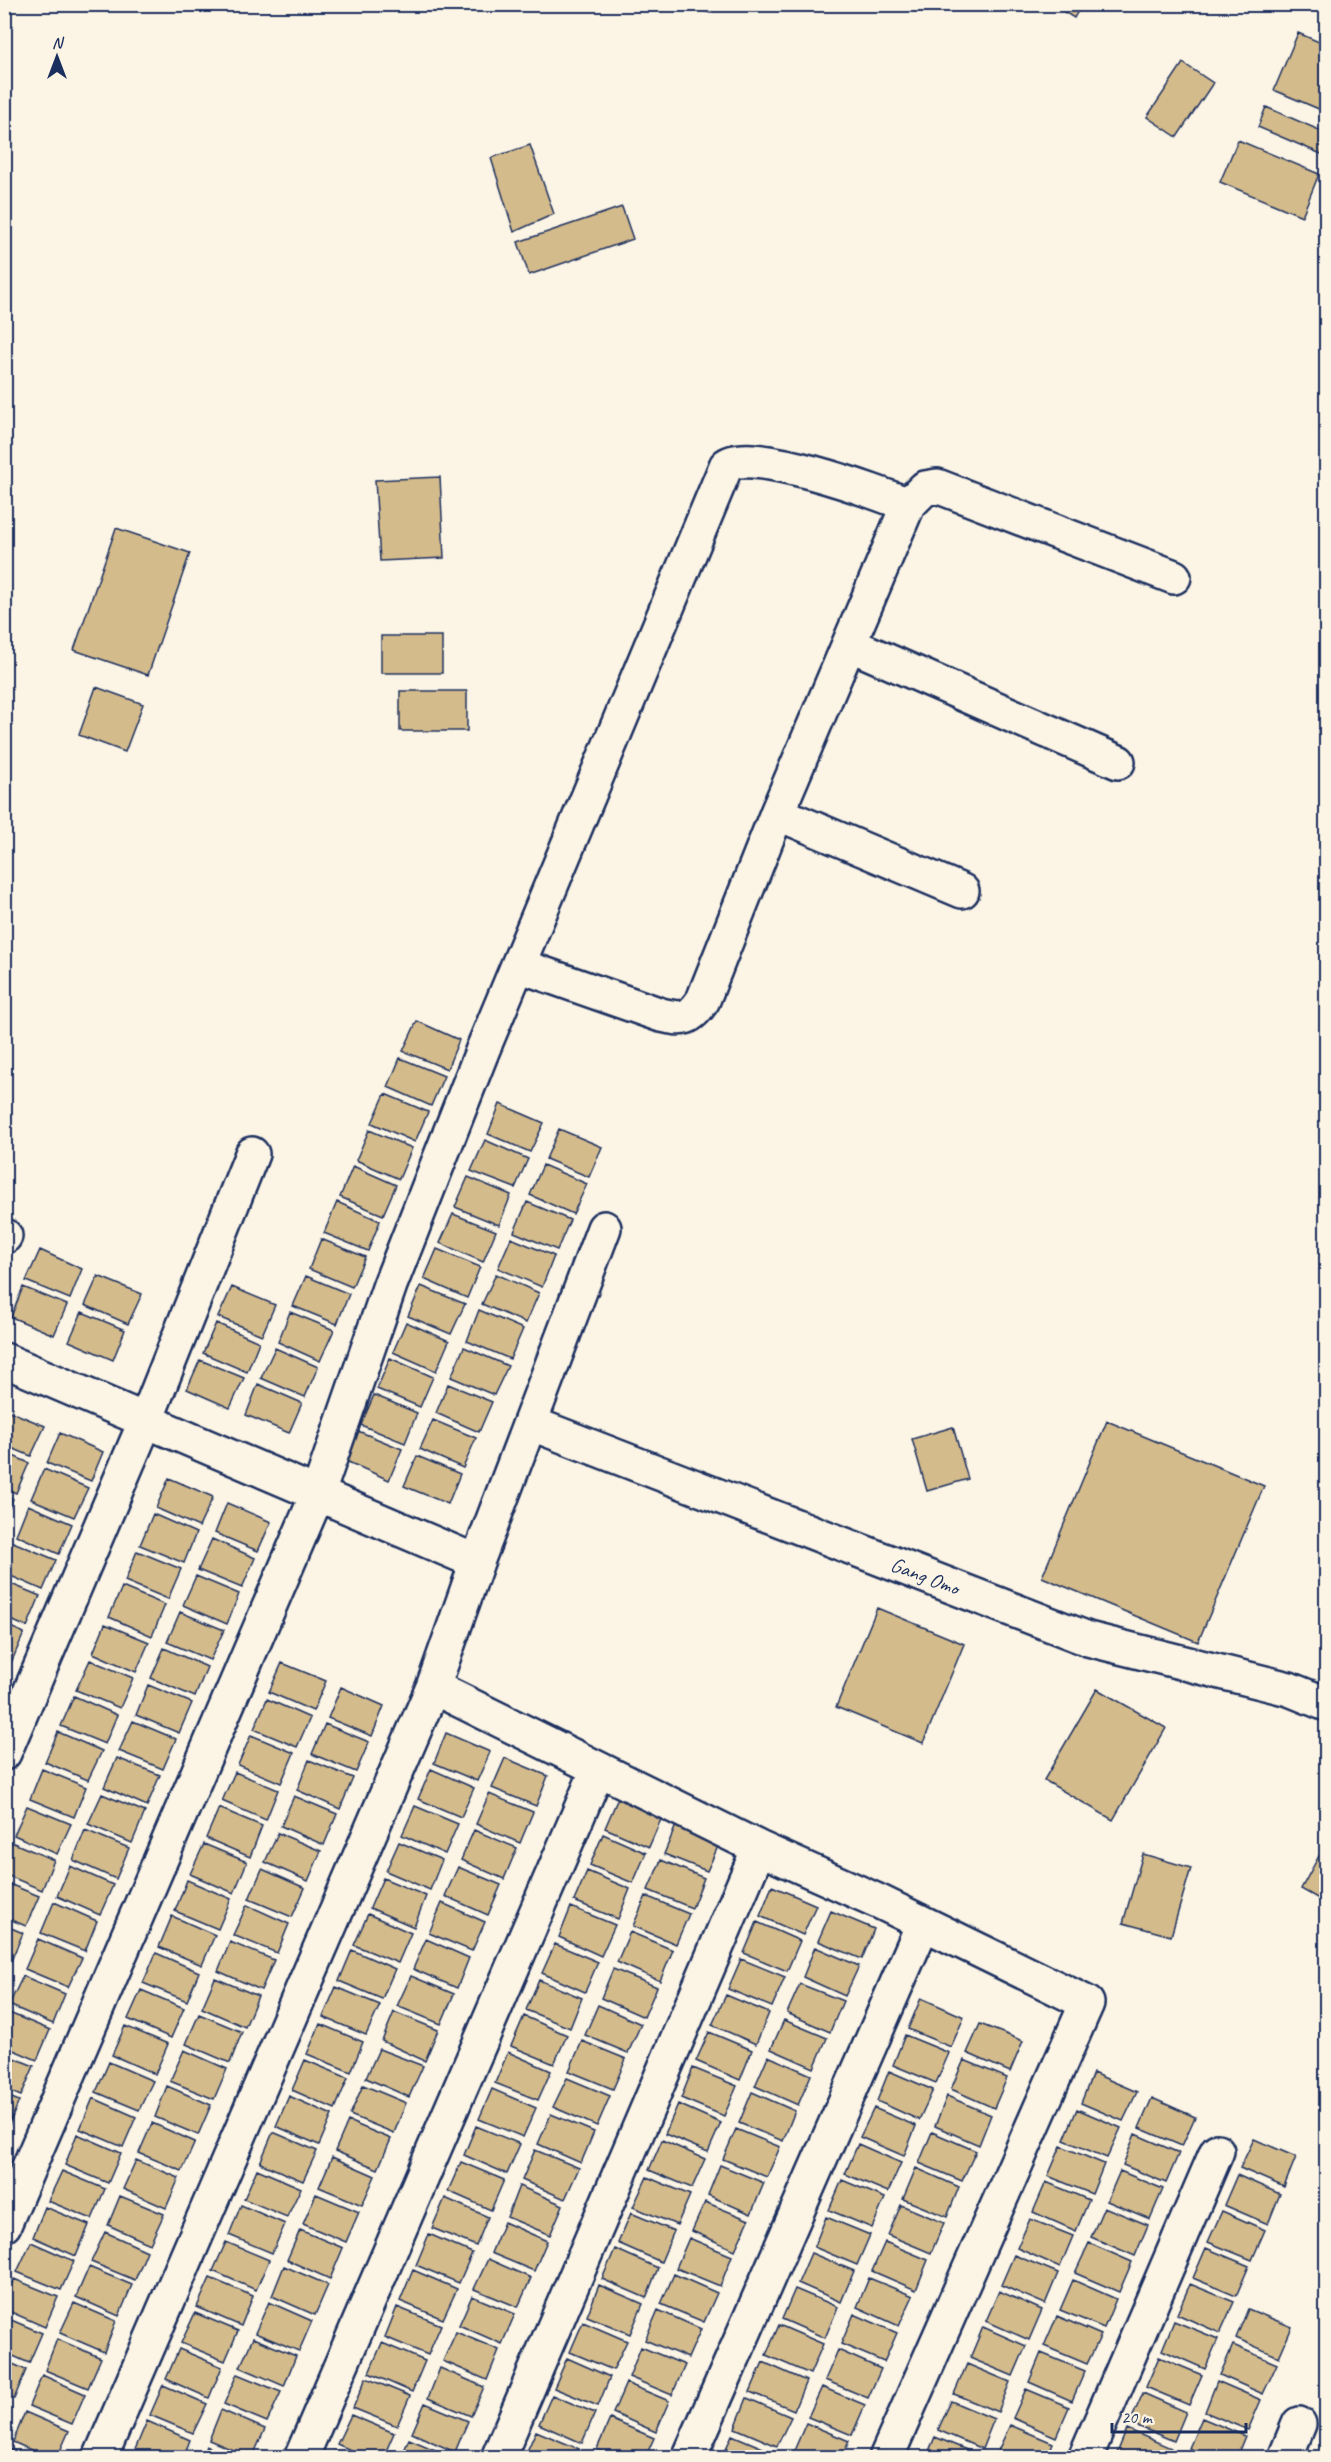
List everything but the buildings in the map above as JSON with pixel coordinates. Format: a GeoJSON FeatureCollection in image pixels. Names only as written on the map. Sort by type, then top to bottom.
{"type":"FeatureCollection","features":[{"type":"Feature","properties":{"kind":"street"},"geometry":{"type":"LineString","coordinates":[[4,2225],[318,1493],[390,1285],[518,965],[726,465],[731,461],[746,460],[808,471],[871,489],[908,505]]}},
{"type":"Feature","properties":{"kind":"street"},"geometry":{"type":"LineString","coordinates":[[518,965],[661,1016],[678,1019],[689,1017],[703,1000],[777,813],[908,505],[925,488],[937,486],[1174,577]]}},
{"type":"Feature","properties":{"kind":"street"},"geometry":{"type":"LineString","coordinates":[[849,644],[1118,762]]}},
{"type":"Feature","properties":{"kind":"street"},"geometry":{"type":"LineString","coordinates":[[777,813],[962,891]]}},
{"type":"Feature","properties":{"kind":"street"},"geometry":{"type":"LineString","coordinates":[[4,1753],[146,1420],[252,1154]]}},
{"type":"Feature","properties":{"kind":"street"},"geometry":{"type":"LineString","coordinates":[[100,2457],[433,1687],[477,1562],[604,1228]]}},
{"type":"Feature","properties":{"kind":"street"},"geometry":{"type":"LineString","coordinates":[[4,1360],[477,1562]]}},
{"type":"Feature","properties":{"kind":"street","name":"Gang Omo"},"geometry":{"type":"LineString","coordinates":[[530,1424],[1088,1639],[1289,1689],[1326,1704]]}},
{"type":"Feature","properties":{"kind":"street"},"geometry":{"type":"LineString","coordinates":[[433,1687],[759,1848],[1087,2003],[886,2457]]}},
{"type":"Feature","properties":{"kind":"street"},"geometry":{"type":"LineString","coordinates":[[301,2457],[598,1769]]}},
{"type":"Feature","properties":{"kind":"street"},"geometry":{"type":"LineString","coordinates":[[498,2457],[759,1848]]}},
{"type":"Feature","properties":{"kind":"street"},"geometry":{"type":"LineString","coordinates":[[690,2457],[923,1924]]}},
{"type":"Feature","properties":{"kind":"street"},"geometry":{"type":"LineString","coordinates":[[1085,2457],[1217,2151]]}},
{"type":"Feature","properties":{"kind":"street"},"geometry":{"type":"LineString","coordinates":[[1285,2457],[1299,2424]]}}]}
